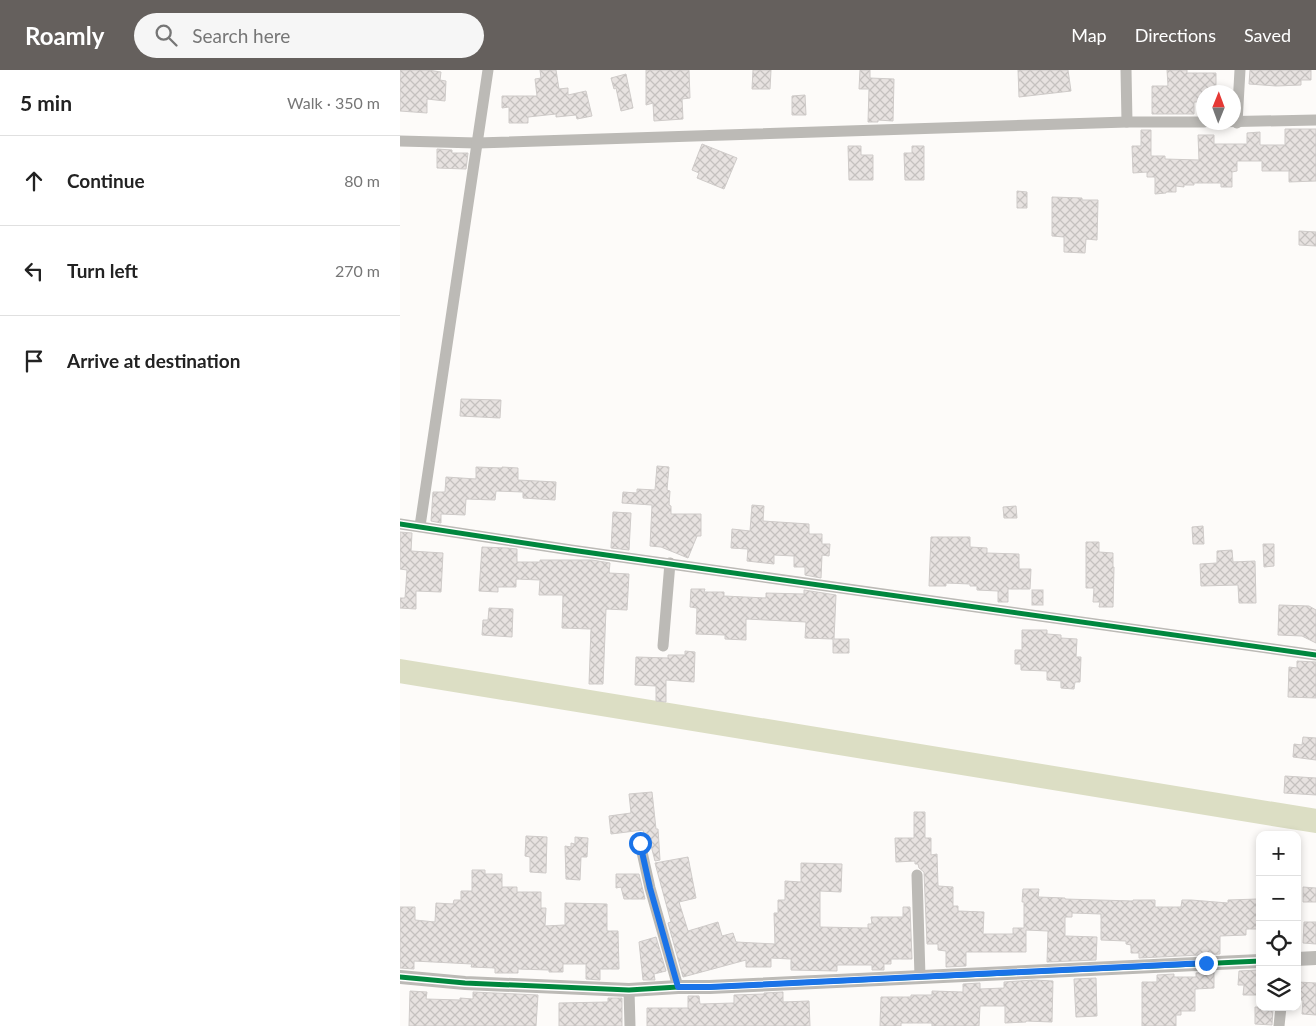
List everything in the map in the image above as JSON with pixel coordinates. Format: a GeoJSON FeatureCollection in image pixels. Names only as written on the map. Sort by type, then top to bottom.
{"type":"FeatureCollection","features":[{"type":"Feature","properties":{"kind":"street"},"geometry":{"type":"LineString","coordinates":[[420,526],[488,70]]}},
{"type":"Feature","properties":{"kind":"street"},"geometry":{"type":"LineString","coordinates":[[1126,70],[1127,122]]}},
{"type":"Feature","properties":{"kind":"street"},"geometry":{"type":"LineString","coordinates":[[1239,85],[1240,70]]}},
{"type":"Feature","properties":{"kind":"street"},"geometry":{"type":"LineString","coordinates":[[1241,123],[1316,120]]}},
{"type":"Feature","properties":{"kind":"street"},"geometry":{"type":"LineString","coordinates":[[400,141],[477,143],[1127,122],[1196,122]]}},
{"type":"Feature","properties":{"kind":"street"},"geometry":{"type":"LineString","coordinates":[[400,524],[1316,655]]}},
{"type":"Feature","properties":{"kind":"street"},"geometry":{"type":"LineString","coordinates":[[663,646],[670,563]]}},
{"type":"Feature","properties":{"kind":"street"},"geometry":{"type":"LineString","coordinates":[[640,843],[650,888],[678,987]]}},
{"type":"Feature","properties":{"kind":"street"},"geometry":{"type":"LineString","coordinates":[[916,875],[920,977]]}},
{"type":"Feature","properties":{"kind":"street"},"geometry":{"type":"LineString","coordinates":[[1301,959],[1316,958]]}},
{"type":"Feature","properties":{"kind":"street"},"geometry":{"type":"LineString","coordinates":[[400,977],[465,983],[629,990],[1256,961]]}},
{"type":"Feature","properties":{"kind":"street"},"geometry":{"type":"LineString","coordinates":[[629,990],[630,1026]]}},
{"type":"Feature","properties":{"kind":"street"},"geometry":{"type":"LineString","coordinates":[[1279,1026],[1280,1011]]}},
{"type":"Feature","properties":{"kind":"building"},"geometry":{"type":"Polygon","coordinates":[[[400,70],[441,72],[440,80],[446,81],[445,101],[427,99],[427,113],[400,111],[400,70]]]}},
{"type":"Feature","properties":{"kind":"building"},"geometry":{"type":"Polygon","coordinates":[[[540,70],[556,70],[559,89],[568,88],[568,95],[586,91],[592,116],[577,119],[576,115],[556,117],[556,114],[528,117],[528,123],[509,123],[509,107],[502,108],[502,96],[537,96],[535,79],[541,78],[540,70]]]}},
{"type":"Feature","properties":{"kind":"building"},"geometry":{"type":"Polygon","coordinates":[[[646,70],[689,70],[690,98],[682,99],[683,119],[654,121],[653,103],[646,105],[646,70]]]}},
{"type":"Feature","properties":{"kind":"building"},"geometry":{"type":"Polygon","coordinates":[[[753,70],[771,70],[770,89],[752,89],[753,70]]]}},
{"type":"Feature","properties":{"kind":"building"},"geometry":{"type":"Polygon","coordinates":[[[860,70],[870,70],[870,78],[894,79],[893,121],[878,120],[878,122],[868,122],[869,89],[859,89],[860,70]]]}},
{"type":"Feature","properties":{"kind":"building"},"geometry":{"type":"Polygon","coordinates":[[[1018,70],[1068,70],[1071,91],[1019,97],[1018,70]]]}},
{"type":"Feature","properties":{"kind":"building"},"geometry":{"type":"Polygon","coordinates":[[[1167,70],[1187,70],[1187,73],[1216,73],[1216,85],[1196,85],[1194,114],[1152,114],[1152,86],[1168,86],[1167,70]]]}},
{"type":"Feature","properties":{"kind":"building"},"geometry":{"type":"Polygon","coordinates":[[[1250,70],[1311,70],[1311,80],[1301,80],[1301,85],[1249,84],[1250,70]]]}},
{"type":"Feature","properties":{"kind":"building"},"geometry":{"type":"Polygon","coordinates":[[[626,74],[633,108],[621,111],[616,88],[614,89],[611,78],[626,74]]]}},
{"type":"Feature","properties":{"kind":"building"},"geometry":{"type":"Polygon","coordinates":[[[805,95],[806,115],[792,115],[792,96],[805,95]]]}},
{"type":"Feature","properties":{"kind":"building"},"geometry":{"type":"Polygon","coordinates":[[[1285,129],[1316,129],[1316,181],[1289,182],[1289,171],[1262,171],[1262,161],[1237,161],[1237,171],[1232,172],[1232,187],[1221,187],[1221,183],[1194,183],[1194,185],[1184,185],[1184,187],[1176,186],[1176,192],[1155,194],[1155,177],[1147,177],[1147,172],[1133,173],[1132,146],[1141,146],[1141,130],[1151,130],[1151,156],[1165,156],[1165,159],[1199,160],[1198,135],[1214,135],[1214,144],[1247,144],[1247,133],[1260,132],[1260,145],[1285,145],[1285,129]]]}},
{"type":"Feature","properties":{"kind":"building"},"geometry":{"type":"Polygon","coordinates":[[[702,144],[737,158],[724,189],[697,178],[699,173],[692,170],[702,144]]]}},
{"type":"Feature","properties":{"kind":"building"},"geometry":{"type":"Polygon","coordinates":[[[848,146],[861,146],[861,155],[873,155],[873,180],[849,180],[848,146]]]}},
{"type":"Feature","properties":{"kind":"building"},"geometry":{"type":"Polygon","coordinates":[[[912,146],[924,146],[924,180],[905,180],[904,153],[912,153],[912,146]]]}},
{"type":"Feature","properties":{"kind":"building"},"geometry":{"type":"Polygon","coordinates":[[[437,149],[452,150],[452,153],[468,153],[466,169],[437,168],[437,149]]]}},
{"type":"Feature","properties":{"kind":"building"},"geometry":{"type":"Polygon","coordinates":[[[1017,191],[1027,192],[1027,208],[1017,208],[1017,191]]]}},
{"type":"Feature","properties":{"kind":"building"},"geometry":{"type":"Polygon","coordinates":[[[1052,197],[1098,200],[1097,240],[1086,239],[1085,253],[1064,252],[1064,237],[1052,236],[1052,197]]]}},
{"type":"Feature","properties":{"kind":"building"},"geometry":{"type":"Polygon","coordinates":[[[1299,231],[1316,232],[1316,246],[1299,245],[1299,231]]]}},
{"type":"Feature","properties":{"kind":"building"},"geometry":{"type":"Polygon","coordinates":[[[461,399],[501,400],[500,418],[460,416],[461,399]]]}},
{"type":"Feature","properties":{"kind":"building"},"geometry":{"type":"Polygon","coordinates":[[[657,466],[669,467],[667,490],[670,491],[669,505],[671,506],[671,514],[701,514],[701,536],[697,536],[688,558],[661,547],[650,546],[652,505],[622,503],[623,492],[637,493],[637,489],[655,490],[657,466]]]}},
{"type":"Feature","properties":{"kind":"building"},"geometry":{"type":"Polygon","coordinates":[[[476,467],[518,468],[518,480],[556,482],[555,500],[523,498],[523,492],[496,491],[495,500],[466,499],[465,515],[441,514],[441,523],[431,521],[433,492],[445,492],[446,477],[476,479],[476,467]]]}},
{"type":"Feature","properties":{"kind":"building"},"geometry":{"type":"Polygon","coordinates":[[[752,505],[764,506],[763,521],[809,524],[809,534],[822,534],[822,544],[830,544],[829,556],[822,555],[821,578],[805,575],[805,567],[794,567],[794,556],[774,555],[774,564],[747,561],[748,549],[731,548],[732,529],[750,531],[752,505]]]}},
{"type":"Feature","properties":{"kind":"building"},"geometry":{"type":"Polygon","coordinates":[[[1016,506],[1017,518],[1004,518],[1003,507],[1016,506]]]}},
{"type":"Feature","properties":{"kind":"building"},"geometry":{"type":"Polygon","coordinates":[[[613,512],[631,513],[629,550],[611,548],[613,512]]]}},
{"type":"Feature","properties":{"kind":"building"},"geometry":{"type":"Polygon","coordinates":[[[1203,526],[1204,544],[1193,544],[1192,527],[1203,526]]]}},
{"type":"Feature","properties":{"kind":"building"},"geometry":{"type":"Polygon","coordinates":[[[400,532],[412,533],[411,551],[443,553],[441,592],[416,591],[416,609],[400,608],[400,598],[405,598],[407,570],[400,569],[400,532]]]}},
{"type":"Feature","properties":{"kind":"building"},"geometry":{"type":"Polygon","coordinates":[[[931,537],[970,537],[970,547],[987,548],[987,553],[1019,554],[1019,569],[1031,569],[1030,589],[1008,589],[1008,602],[998,602],[998,591],[977,590],[977,586],[970,586],[970,584],[946,583],[946,586],[929,586],[931,537]]]}},
{"type":"Feature","properties":{"kind":"building"},"geometry":{"type":"Polygon","coordinates":[[[1086,542],[1099,542],[1099,552],[1113,553],[1113,607],[1099,607],[1100,602],[1093,602],[1094,588],[1086,588],[1086,542]]]}},
{"type":"Feature","properties":{"kind":"building"},"geometry":{"type":"Polygon","coordinates":[[[1263,544],[1274,544],[1274,566],[1264,567],[1263,544]]]}},
{"type":"Feature","properties":{"kind":"building"},"geometry":{"type":"Polygon","coordinates":[[[482,547],[517,549],[517,562],[592,560],[610,563],[609,573],[629,574],[627,610],[606,609],[603,684],[589,684],[591,629],[562,628],[563,595],[539,595],[540,580],[516,579],[516,587],[498,587],[498,592],[479,591],[482,547]]]}},
{"type":"Feature","properties":{"kind":"building"},"geometry":{"type":"Polygon","coordinates":[[[1232,550],[1233,562],[1255,561],[1256,603],[1239,603],[1238,585],[1201,586],[1200,564],[1217,563],[1217,551],[1232,550]]]}},
{"type":"Feature","properties":{"kind":"building"},"geometry":{"type":"Polygon","coordinates":[[[691,589],[705,589],[704,592],[724,592],[724,596],[766,598],[766,593],[804,594],[804,590],[836,595],[834,639],[849,639],[849,653],[833,653],[833,639],[805,638],[806,622],[746,619],[746,640],[725,639],[725,635],[696,634],[697,608],[690,607],[691,589]]]}},
{"type":"Feature","properties":{"kind":"building"},"geometry":{"type":"Polygon","coordinates":[[[1032,590],[1043,590],[1043,605],[1032,605],[1032,590]]]}},
{"type":"Feature","properties":{"kind":"building"},"geometry":{"type":"Polygon","coordinates":[[[1279,605],[1309,606],[1316,610],[1316,643],[1302,636],[1278,635],[1279,605]]]}},
{"type":"Feature","properties":{"kind":"building"},"geometry":{"type":"Polygon","coordinates":[[[489,608],[513,609],[512,637],[482,635],[483,620],[488,620],[489,608]]]}},
{"type":"Feature","properties":{"kind":"building"},"geometry":{"type":"Polygon","coordinates":[[[1022,630],[1047,630],[1047,634],[1061,635],[1061,638],[1077,639],[1076,657],[1081,657],[1080,682],[1075,682],[1074,689],[1061,688],[1061,681],[1047,680],[1047,671],[1021,670],[1021,664],[1015,664],[1015,650],[1022,650],[1022,630]]]}},
{"type":"Feature","properties":{"kind":"building"},"geometry":{"type":"Polygon","coordinates":[[[685,651],[695,652],[694,682],[666,680],[666,702],[656,701],[656,686],[635,685],[636,657],[668,658],[668,655],[685,655],[685,651]]]}},
{"type":"Feature","properties":{"kind":"building"},"geometry":{"type":"Polygon","coordinates":[[[1297,661],[1316,662],[1316,698],[1288,697],[1289,667],[1297,668],[1297,661]]]}},
{"type":"Feature","properties":{"kind":"building"},"geometry":{"type":"Polygon","coordinates":[[[1303,737],[1316,738],[1316,760],[1293,757],[1294,744],[1302,745],[1303,737]]]}},
{"type":"Feature","properties":{"kind":"building"},"geometry":{"type":"Polygon","coordinates":[[[1285,776],[1316,778],[1316,795],[1284,793],[1285,776]]]}},
{"type":"Feature","properties":{"kind":"building"},"geometry":{"type":"Polygon","coordinates":[[[652,792],[656,829],[658,829],[660,860],[655,861],[648,834],[644,834],[643,830],[611,834],[609,816],[631,813],[629,794],[652,792]]]}},
{"type":"Feature","properties":{"kind":"building"},"geometry":{"type":"Polygon","coordinates":[[[914,812],[925,812],[925,838],[931,838],[931,855],[937,854],[938,886],[953,887],[953,906],[958,906],[958,911],[984,912],[983,934],[1013,934],[1013,928],[1024,928],[1023,889],[1039,889],[1038,897],[1133,901],[1155,900],[1155,907],[1181,907],[1182,900],[1228,903],[1228,900],[1256,899],[1256,929],[1246,929],[1246,935],[1220,936],[1220,954],[1139,958],[1139,953],[1131,953],[1131,945],[1126,944],[1126,941],[1101,940],[1101,914],[1072,913],[1072,917],[1065,917],[1065,936],[1097,937],[1096,960],[1047,962],[1048,931],[1026,930],[1026,952],[966,952],[966,966],[946,967],[946,951],[938,950],[938,944],[927,944],[924,872],[919,868],[918,864],[915,864],[915,861],[896,862],[895,838],[914,838],[914,812]]]}},
{"type":"Feature","properties":{"kind":"building"},"geometry":{"type":"Polygon","coordinates":[[[526,836],[547,837],[546,873],[530,872],[530,857],[525,856],[526,836]]]}},
{"type":"Feature","properties":{"kind":"building"},"geometry":{"type":"Polygon","coordinates":[[[575,837],[588,838],[587,857],[581,857],[580,880],[566,879],[565,846],[571,847],[571,843],[575,844],[575,837]]]}},
{"type":"Feature","properties":{"kind":"building"},"geometry":{"type":"Polygon","coordinates":[[[688,857],[696,898],[679,902],[688,931],[718,922],[722,936],[733,933],[736,942],[775,944],[774,913],[778,913],[778,900],[785,900],[785,881],[801,882],[801,863],[842,864],[841,892],[820,891],[820,927],[868,928],[868,924],[872,924],[871,917],[903,917],[903,907],[910,907],[912,959],[891,959],[891,964],[884,964],[884,970],[872,970],[872,965],[837,965],[837,971],[791,970],[791,959],[771,958],[771,967],[746,967],[746,960],[683,977],[668,923],[671,922],[655,863],[688,857]]]}},
{"type":"Feature","properties":{"kind":"building"},"geometry":{"type":"Polygon","coordinates":[[[472,870],[485,870],[485,874],[502,874],[502,887],[517,887],[517,892],[541,892],[541,908],[546,908],[545,926],[565,925],[565,903],[607,904],[607,931],[618,931],[619,969],[600,969],[600,980],[586,979],[586,964],[563,964],[563,972],[518,969],[518,973],[495,973],[495,968],[471,967],[472,964],[414,961],[414,969],[400,968],[400,907],[415,907],[415,920],[435,922],[436,903],[453,904],[454,900],[461,900],[461,891],[472,891],[472,870]]]}},
{"type":"Feature","properties":{"kind":"building"},"geometry":{"type":"Polygon","coordinates":[[[616,874],[639,874],[645,899],[624,899],[621,887],[616,888],[616,874]]]}},
{"type":"Feature","properties":{"kind":"building"},"geometry":{"type":"Polygon","coordinates":[[[1303,887],[1316,888],[1316,902],[1303,902],[1303,887]]]}},
{"type":"Feature","properties":{"kind":"building"},"geometry":{"type":"Polygon","coordinates":[[[1304,922],[1316,922],[1316,944],[1303,943],[1304,922]]]}},
{"type":"Feature","properties":{"kind":"building"},"geometry":{"type":"Polygon","coordinates":[[[656,937],[666,971],[654,974],[655,980],[643,980],[639,942],[656,937]]]}},
{"type":"Feature","properties":{"kind":"building"},"geometry":{"type":"Polygon","coordinates":[[[1256,970],[1256,995],[1243,995],[1244,985],[1238,985],[1239,971],[1256,970]]]}},
{"type":"Feature","properties":{"kind":"building"},"geometry":{"type":"Polygon","coordinates":[[[1214,972],[1214,988],[1195,989],[1195,1011],[1181,1011],[1181,1015],[1176,1015],[1176,1026],[1142,1026],[1142,982],[1157,982],[1157,975],[1174,974],[1174,977],[1196,977],[1196,973],[1214,972]]]}},
{"type":"Feature","properties":{"kind":"building"},"geometry":{"type":"Polygon","coordinates":[[[1096,978],[1097,1016],[1076,1017],[1074,979],[1096,978]]]}},
{"type":"Feature","properties":{"kind":"building"},"geometry":{"type":"Polygon","coordinates":[[[1053,981],[1052,1022],[1026,1021],[1005,1023],[1005,1006],[980,1006],[979,1026],[932,1026],[932,1023],[901,1023],[901,1026],[880,1026],[881,997],[932,995],[932,991],[963,992],[963,984],[980,983],[980,989],[1004,988],[1004,982],[1053,981]]]}},
{"type":"Feature","properties":{"kind":"building"},"geometry":{"type":"Polygon","coordinates":[[[1301,982],[1316,983],[1316,1015],[1302,1014],[1303,1000],[1301,1000],[1301,982]]]}},
{"type":"Feature","properties":{"kind":"building"},"geometry":{"type":"Polygon","coordinates":[[[410,991],[427,992],[426,999],[473,999],[473,992],[538,995],[536,1026],[409,1026],[410,991]]]}},
{"type":"Feature","properties":{"kind":"building"},"geometry":{"type":"Polygon","coordinates":[[[783,992],[783,1002],[809,1001],[810,1026],[647,1026],[647,1008],[688,1008],[688,996],[699,996],[700,1004],[734,1003],[734,995],[783,992]]]}},
{"type":"Feature","properties":{"kind":"building"},"geometry":{"type":"Polygon","coordinates":[[[608,998],[622,998],[622,1026],[559,1026],[559,1003],[608,1002],[608,998]]]}},
{"type":"Feature","properties":{"kind":"building"},"geometry":{"type":"Polygon","coordinates":[[[1255,1007],[1256,1011],[1273,1011],[1272,1025],[1255,1024],[1255,1007]]]}},
{"type":"Feature","properties":{"kind":"waterway"},"geometry":{"type":"LineString","coordinates":[[400,671],[1316,821]]}},
{"type":"Feature","properties":{"kind":"cycle path"},"geometry":{"type":"LineString","coordinates":[[400,524],[571,550],[1316,655]]}},
{"type":"Feature","properties":{"kind":"cycle path"},"geometry":{"type":"LineString","coordinates":[[400,977],[465,983],[629,990],[1256,961]]}},
{"type":"Feature","properties":{"kind":"route"},"geometry":{"type":"LineString","coordinates":[[640,843],[650,888],[678,987],[1206,963]]}}]}
